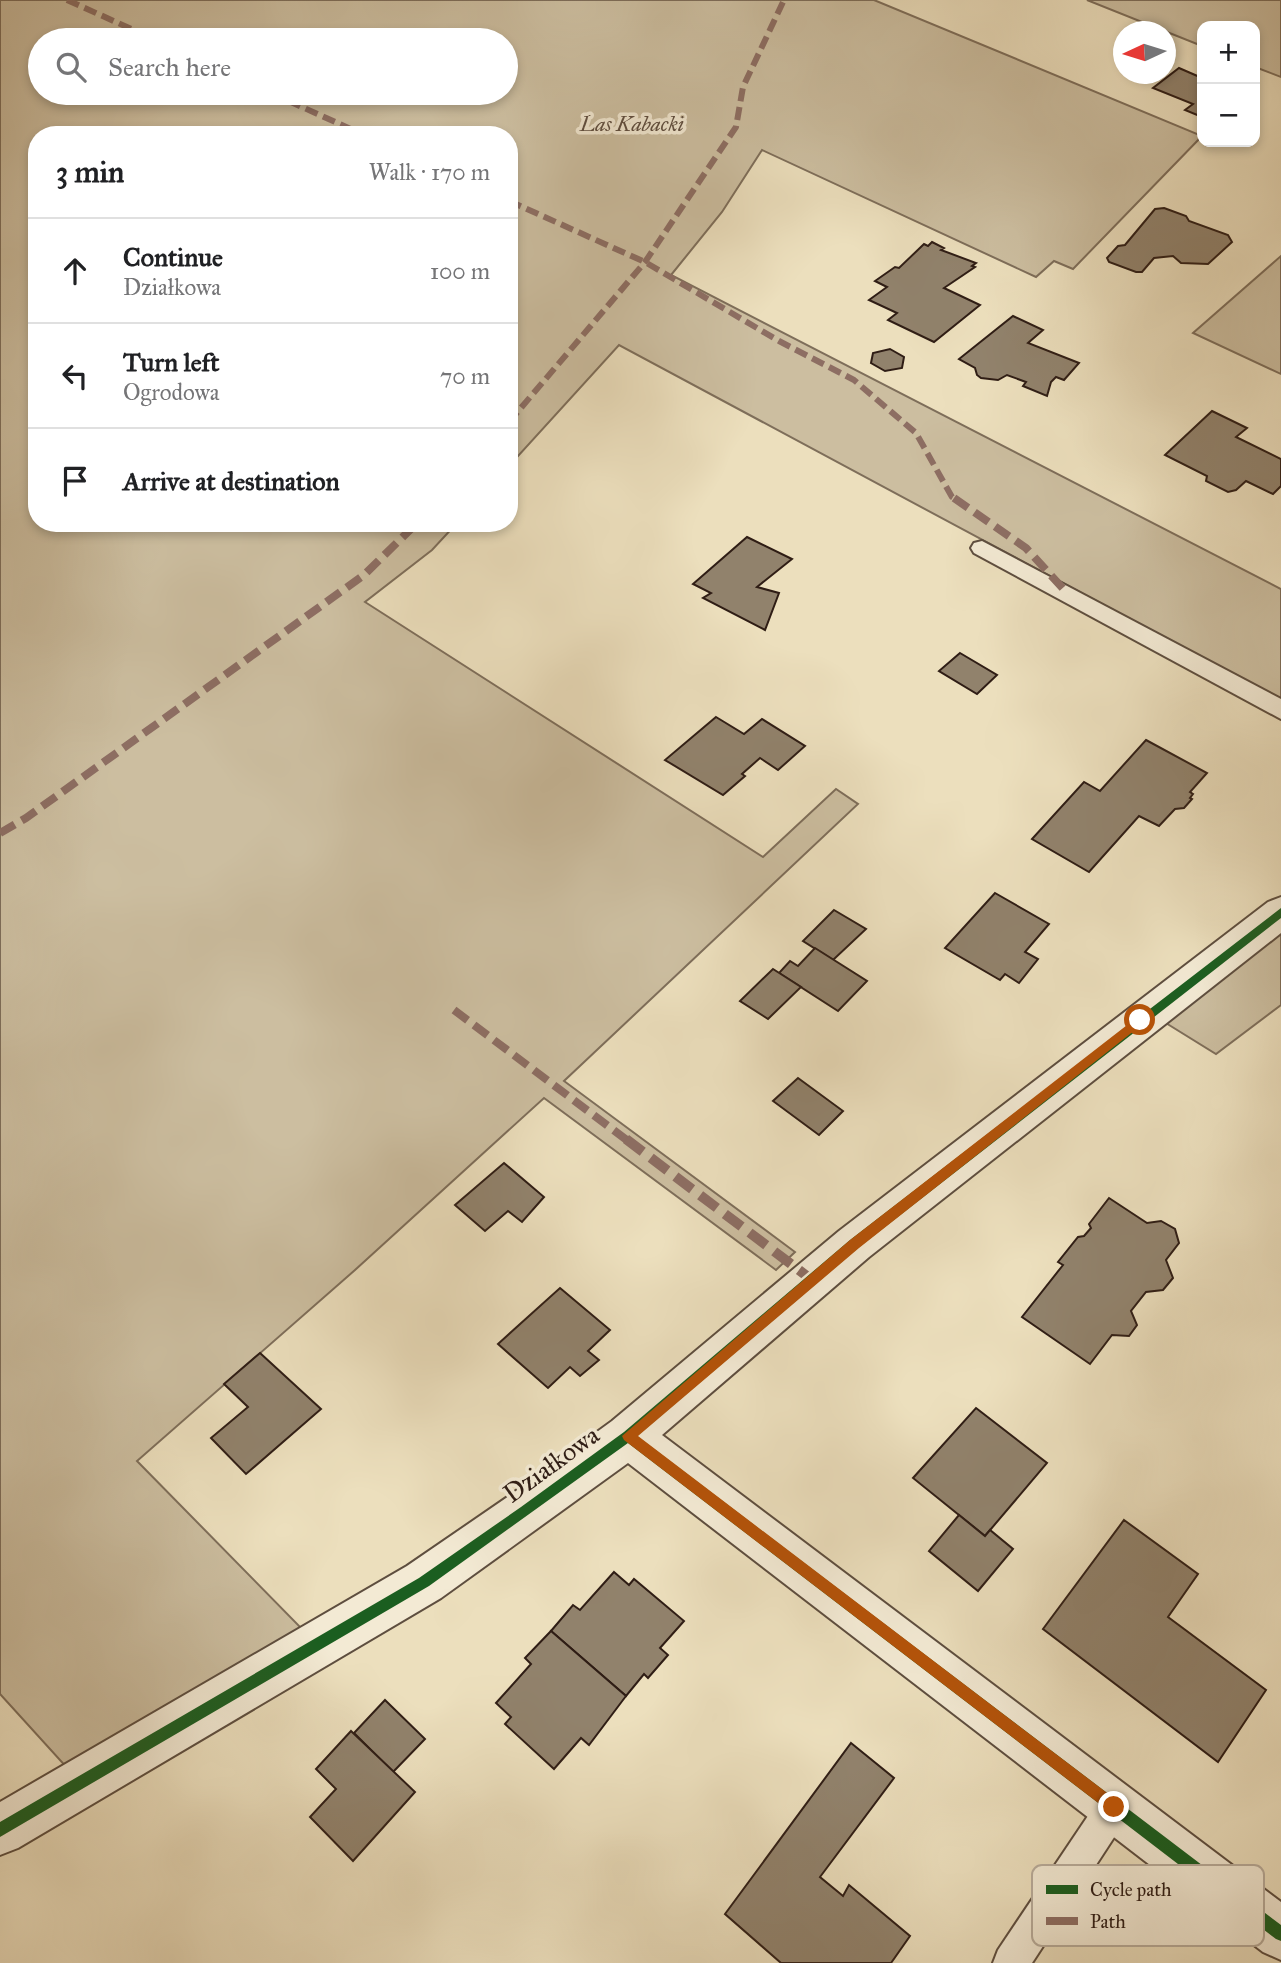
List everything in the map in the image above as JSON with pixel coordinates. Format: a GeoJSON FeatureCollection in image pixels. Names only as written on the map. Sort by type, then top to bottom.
{"type":"FeatureCollection","features":[{"type":"Feature","properties":{"kind":"street","name":"Działkowa"},"geometry":{"type":"LineString","coordinates":[[0,1830],[424,1582],[628,1436],[854,1244],[1281,912]]}},
{"type":"Feature","properties":{"kind":"street"},"geometry":{"type":"LineString","coordinates":[[628,1436],[1190,1865]]}},
{"type":"Feature","properties":{"kind":"street"},"geometry":{"type":"LineString","coordinates":[[1264,1921],[1281,1934]]}},
{"type":"Feature","properties":{"kind":"lane"},"geometry":{"type":"LineString","coordinates":[[982,548],[1281,710]]}},
{"type":"Feature","properties":{"kind":"lane"},"geometry":{"type":"LineString","coordinates":[[1076,1865],[1114,1807]]}},
{"type":"Feature","properties":{"kind":"lane"},"geometry":{"type":"LineString","coordinates":[[1011,1963],[1032,1931]]}},
{"type":"Feature","properties":{"kind":"green space","name":"Las Kabacki"},"geometry":{"type":"Polygon","coordinates":[[[0,0],[874,0],[1197,134],[1197,141],[1073,269],[1054,261],[1036,277],[762,150],[722,212],[671,275],[1281,589],[1281,700],[619,345],[518,456],[518,126],[28,126],[28,532],[449,532],[432,550],[365,602],[763,857],[836,789],[858,804],[564,1081],[795,1252],[776,1270],[544,1098],[355,1270],[137,1461],[304,1631],[69,1770],[0,1694],[0,0]]]}},
{"type":"Feature","properties":{"kind":"green space"},"geometry":{"type":"Polygon","coordinates":[[[1087,0],[1281,0],[1281,77],[1260,69],[1260,21],[1197,21],[1197,44],[1176,36],[1176,21],[1140,21],[1087,0]]]}},
{"type":"Feature","properties":{"kind":"green space"},"geometry":{"type":"Polygon","coordinates":[[[1281,256],[1281,374],[1193,333],[1281,256]]]}},
{"type":"Feature","properties":{"kind":"green space"},"geometry":{"type":"Polygon","coordinates":[[[1281,930],[1281,1005],[1216,1054],[1161,1020],[1281,930]]]}},
{"type":"Feature","properties":{"kind":"building"},"geometry":{"type":"Polygon","coordinates":[[[1179,68],[1197,76],[1197,115],[1185,110],[1193,104],[1153,88],[1158,84],[1176,84],[1176,70],[1179,68]]]}},
{"type":"Feature","properties":{"kind":"building"},"geometry":{"type":"Polygon","coordinates":[[[1164,208],[1186,216],[1189,221],[1228,235],[1232,242],[1208,264],[1181,263],[1173,256],[1154,258],[1142,272],[1136,272],[1109,262],[1107,258],[1118,246],[1125,245],[1155,209],[1164,208]]]}},
{"type":"Feature","properties":{"kind":"building"},"geometry":{"type":"Polygon","coordinates":[[[932,242],[944,248],[941,250],[976,263],[972,266],[975,267],[944,288],[980,305],[934,342],[888,320],[897,313],[869,300],[887,287],[875,281],[895,267],[899,268],[924,244],[928,246],[932,242]]]}},
{"type":"Feature","properties":{"kind":"building"},"geometry":{"type":"Polygon","coordinates":[[[1013,316],[1043,330],[1028,343],[1079,363],[1064,380],[1056,377],[1051,382],[1047,396],[1023,386],[1026,382],[1007,375],[998,380],[981,378],[975,368],[959,359],[1013,316]]]}},
{"type":"Feature","properties":{"kind":"building"},"geometry":{"type":"Polygon","coordinates":[[[890,349],[904,357],[902,368],[885,371],[871,363],[873,353],[890,349]]]}},
{"type":"Feature","properties":{"kind":"building"},"geometry":{"type":"Polygon","coordinates":[[[1212,411],[1247,428],[1236,437],[1281,459],[1281,486],[1273,494],[1246,481],[1236,490],[1228,492],[1206,481],[1207,476],[1165,455],[1212,411]]]}},
{"type":"Feature","properties":{"kind":"building"},"geometry":{"type":"Polygon","coordinates":[[[747,537],[792,559],[757,587],[779,593],[765,630],[703,598],[711,593],[693,584],[747,537]]]}},
{"type":"Feature","properties":{"kind":"building"},"geometry":{"type":"Polygon","coordinates":[[[960,653],[997,675],[977,694],[939,671],[960,653]]]}},
{"type":"Feature","properties":{"kind":"building"},"geometry":{"type":"Polygon","coordinates":[[[716,717],[744,734],[762,719],[805,746],[778,770],[760,758],[742,774],[745,776],[723,795],[665,760],[716,717]]]}},
{"type":"Feature","properties":{"kind":"building"},"geometry":{"type":"Polygon","coordinates":[[[1146,740],[1207,773],[1190,792],[1193,794],[1190,798],[1192,799],[1184,808],[1175,809],[1159,826],[1139,816],[1089,872],[1032,839],[1084,782],[1100,791],[1146,740]]]}},
{"type":"Feature","properties":{"kind":"building"},"geometry":{"type":"Polygon","coordinates":[[[995,893],[1049,924],[1025,952],[1038,959],[1019,983],[1005,974],[1000,980],[945,948],[995,893]]]}},
{"type":"Feature","properties":{"kind":"building"},"geometry":{"type":"Polygon","coordinates":[[[834,910],[866,929],[833,960],[803,941],[834,910]]]}},
{"type":"Feature","properties":{"kind":"building"},"geometry":{"type":"Polygon","coordinates":[[[815,948],[867,981],[838,1011],[779,973],[790,961],[798,966],[815,948]]]}},
{"type":"Feature","properties":{"kind":"building"},"geometry":{"type":"Polygon","coordinates":[[[773,969],[801,987],[768,1019],[740,1001],[773,969]]]}},
{"type":"Feature","properties":{"kind":"building"},"geometry":{"type":"Polygon","coordinates":[[[798,1078],[843,1111],[819,1135],[773,1101],[798,1078]]]}},
{"type":"Feature","properties":{"kind":"building"},"geometry":{"type":"Polygon","coordinates":[[[504,1163],[544,1197],[522,1222],[508,1211],[485,1231],[455,1205],[504,1163]]]}},
{"type":"Feature","properties":{"kind":"building"},"geometry":{"type":"Polygon","coordinates":[[[1109,1198],[1147,1223],[1161,1221],[1175,1229],[1179,1243],[1166,1260],[1173,1278],[1163,1290],[1146,1292],[1131,1311],[1137,1325],[1129,1336],[1112,1335],[1090,1364],[1022,1317],[1063,1265],[1058,1262],[1078,1237],[1084,1236],[1091,1228],[1089,1224],[1109,1198]]]}},
{"type":"Feature","properties":{"kind":"building"},"geometry":{"type":"Polygon","coordinates":[[[560,1288],[610,1330],[588,1351],[599,1360],[580,1376],[570,1367],[548,1388],[498,1344],[560,1288]]]}},
{"type":"Feature","properties":{"kind":"building"},"geometry":{"type":"Polygon","coordinates":[[[260,1353],[321,1409],[246,1474],[211,1438],[248,1407],[224,1384],[260,1353]]]}},
{"type":"Feature","properties":{"kind":"building"},"geometry":{"type":"Polygon","coordinates":[[[976,1408],[1047,1463],[985,1536],[913,1478],[976,1408]]]}},
{"type":"Feature","properties":{"kind":"building"},"geometry":{"type":"Polygon","coordinates":[[[959,1515],[985,1536],[990,1530],[1013,1549],[978,1591],[929,1551],[959,1515]]]}},
{"type":"Feature","properties":{"kind":"building"},"geometry":{"type":"Polygon","coordinates":[[[1124,1520],[1198,1574],[1168,1617],[1266,1690],[1218,1762],[1043,1629],[1124,1520]]]}},
{"type":"Feature","properties":{"kind":"building"},"geometry":{"type":"Polygon","coordinates":[[[614,1572],[629,1585],[634,1579],[684,1621],[660,1648],[668,1655],[648,1678],[644,1674],[626,1696],[551,1631],[573,1605],[580,1610],[614,1572]]]}},
{"type":"Feature","properties":{"kind":"building"},"geometry":{"type":"Polygon","coordinates":[[[551,1631],[626,1696],[589,1745],[581,1738],[554,1769],[505,1724],[511,1717],[496,1703],[531,1664],[525,1658],[551,1631]]]}},
{"type":"Feature","properties":{"kind":"building"},"geometry":{"type":"Polygon","coordinates":[[[385,1700],[425,1739],[393,1772],[354,1733],[385,1700]]]}},
{"type":"Feature","properties":{"kind":"building"},"geometry":{"type":"Polygon","coordinates":[[[351,1731],[415,1792],[353,1861],[310,1817],[336,1789],[316,1769],[351,1731]]]}},
{"type":"Feature","properties":{"kind":"building"},"geometry":{"type":"Polygon","coordinates":[[[851,1743],[894,1778],[820,1877],[843,1896],[849,1885],[910,1936],[891,1963],[781,1963],[725,1914],[851,1743]]]}},
{"type":"Feature","properties":{"kind":"marked path"},"geometry":{"type":"LineString","coordinates":[[67,0],[129,28]]}},
{"type":"Feature","properties":{"kind":"marked path"},"geometry":{"type":"LineString","coordinates":[[518,411],[645,262],[736,127],[743,87],[784,0]]}},
{"type":"Feature","properties":{"kind":"marked path"},"geometry":{"type":"LineString","coordinates":[[298,105],[344,126]]}},
{"type":"Feature","properties":{"kind":"marked path"},"geometry":{"type":"LineString","coordinates":[[518,205],[645,262],[779,341],[854,380],[916,433],[952,497],[1026,548],[1068,594]]}},
{"type":"Feature","properties":{"kind":"marked path"},"geometry":{"type":"LineString","coordinates":[[0,833],[26,818],[364,575],[408,532]]}},
{"type":"Feature","properties":{"kind":"marked path"},"geometry":{"type":"LineString","coordinates":[[454,1010],[812,1280]]}},
{"type":"Feature","properties":{"kind":"cycle path"},"geometry":{"type":"LineString","coordinates":[[0,1830],[424,1582],[525,1511],[628,1436],[854,1244],[1281,912]]}},
{"type":"Feature","properties":{"kind":"cycle path"},"geometry":{"type":"LineString","coordinates":[[628,1436],[1191,1865]]}},
{"type":"Feature","properties":{"kind":"cycle path"},"geometry":{"type":"LineString","coordinates":[[1264,1921],[1281,1934]]}},
{"type":"Feature","properties":{"kind":"route"},"geometry":{"type":"LineString","coordinates":[[1114,1807],[628,1436],[854,1244],[1140,1020]]}}]}
